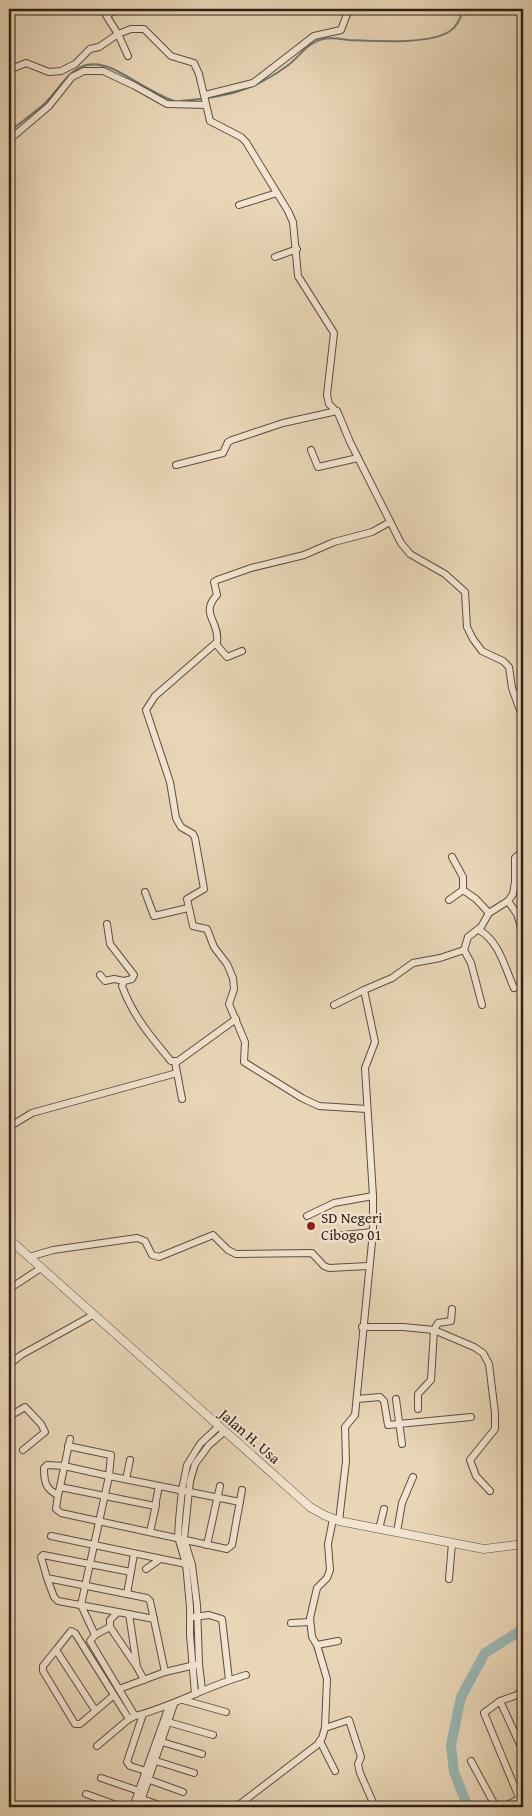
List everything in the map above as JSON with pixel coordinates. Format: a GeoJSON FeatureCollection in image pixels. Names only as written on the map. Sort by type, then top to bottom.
{"type":"FeatureCollection","features":[{"type":"Feature","properties":{"kind":"street"},"geometry":{"type":"LineString","coordinates":[[96,9],[112,11],[118,34],[128,56]]}},
{"type":"Feature","properties":{"kind":"street"},"geometry":{"type":"LineString","coordinates":[[205,96],[246,86],[283,61],[314,36],[341,30],[349,9]]}},
{"type":"Feature","properties":{"kind":"street"},"geometry":{"type":"LineString","coordinates":[[9,70],[26,62],[49,72],[61,71],[75,64],[90,49],[99,47],[118,34],[131,29],[144,28],[171,56],[194,63],[200,74],[210,122],[241,137],[246,142],[291,217],[297,249],[298,276],[334,333],[327,400],[337,410],[358,458],[405,549],[445,574],[465,592],[467,627],[473,639],[482,651],[503,661],[509,667],[512,688],[522,716],[523,740]]}},
{"type":"Feature","properties":{"kind":"street"},"geometry":{"type":"LineString","coordinates":[[9,140],[49,106],[72,77],[84,71],[103,72],[136,86],[167,104],[206,105]]}},
{"type":"Feature","properties":{"kind":"street"},"geometry":{"type":"LineString","coordinates":[[239,205],[277,193]]}},
{"type":"Feature","properties":{"kind":"street"},"geometry":{"type":"LineString","coordinates":[[274,257],[297,249]]}},
{"type":"Feature","properties":{"kind":"street"},"geometry":{"type":"LineString","coordinates":[[176,465],[223,453],[228,442],[232,440],[283,423],[337,410]]}},
{"type":"Feature","properties":{"kind":"street"},"geometry":{"type":"LineString","coordinates":[[311,450],[318,467],[358,458]]}},
{"type":"Feature","properties":{"kind":"street"},"geometry":{"type":"LineString","coordinates":[[367,1109],[319,1106],[246,1065],[243,1059],[245,1042],[229,1004],[235,985],[229,968],[214,947],[207,929],[193,926],[188,908],[188,897],[204,889],[195,838],[193,834],[181,827],[176,818],[170,782],[146,710],[155,696],[216,644],[217,633],[209,605],[217,594],[214,582],[251,568],[304,556],[334,542],[372,532],[390,522]]}},
{"type":"Feature","properties":{"kind":"street"},"geometry":{"type":"LineString","coordinates":[[216,644],[227,657],[242,651]]}},
{"type":"Feature","properties":{"kind":"street"},"geometry":{"type":"LineString","coordinates":[[482,1005],[471,963],[464,950],[468,937],[479,930],[489,913],[508,901],[515,882],[514,858],[523,851]]}},
{"type":"Feature","properties":{"kind":"street"},"geometry":{"type":"LineString","coordinates":[[452,857],[463,877],[463,890]]}},
{"type":"Feature","properties":{"kind":"street"},"geometry":{"type":"LineString","coordinates":[[463,890],[476,899],[489,913]]}},
{"type":"Feature","properties":{"kind":"street"},"geometry":{"type":"LineString","coordinates":[[449,900],[463,890]]}},
{"type":"Feature","properties":{"kind":"street"},"geometry":{"type":"LineString","coordinates":[[146,892],[154,916],[188,908]]}},
{"type":"Feature","properties":{"kind":"street"},"geometry":{"type":"LineString","coordinates":[[508,901],[520,913],[523,934]]}},
{"type":"Feature","properties":{"kind":"street"},"geometry":{"type":"LineString","coordinates":[[100,975],[105,981],[114,979],[124,981],[132,979],[134,975],[110,944],[108,924]]}},
{"type":"Feature","properties":{"kind":"street"},"geometry":{"type":"LineString","coordinates":[[479,930],[489,936],[495,945],[514,988]]}},
{"type":"Feature","properties":{"kind":"street"},"geometry":{"type":"LineString","coordinates":[[334,1005],[392,978],[413,963],[440,958],[464,950]]}},
{"type":"Feature","properties":{"kind":"street"},"geometry":{"type":"LineString","coordinates":[[124,981],[122,986],[136,1017],[171,1061],[175,1062]]}},
{"type":"Feature","properties":{"kind":"street"},"geometry":{"type":"LineString","coordinates":[[236,1807],[320,1742],[326,1728],[327,1674],[311,1634],[311,1610],[317,1588],[327,1578],[330,1570],[328,1544],[336,1520],[346,1461],[345,1427],[355,1415],[368,1266],[373,1232],[373,1196],[366,1068],[375,1042],[364,990]]}},
{"type":"Feature","properties":{"kind":"street"},"geometry":{"type":"LineString","coordinates":[[175,1062],[236,1019]]}},
{"type":"Feature","properties":{"kind":"street"},"geometry":{"type":"LineString","coordinates":[[175,1062],[182,1099]]}},
{"type":"Feature","properties":{"kind":"street"},"geometry":{"type":"LineString","coordinates":[[9,1128],[32,1113],[177,1073]]}},
{"type":"Feature","properties":{"kind":"street"},"geometry":{"type":"LineString","coordinates":[[307,1216],[334,1203],[373,1196]]}},
{"type":"Feature","properties":{"kind":"street"},"geometry":{"type":"LineString","coordinates":[[333,1236],[373,1232]]}},
{"type":"Feature","properties":{"kind":"street"},"geometry":{"type":"LineString","coordinates":[[29,1257],[53,1250],[137,1238],[144,1241],[152,1255],[159,1257],[213,1235],[228,1250],[236,1254],[312,1253],[324,1266],[329,1268],[368,1266]]}},
{"type":"Feature","properties":{"kind":"street","name":"Jalan H. Usa"},"geometry":{"type":"LineString","coordinates":[[9,1239],[12,1248],[29,1257],[310,1507],[336,1520],[452,1543],[492,1549],[523,1544]]}},
{"type":"Feature","properties":{"kind":"street"},"geometry":{"type":"LineString","coordinates":[[9,1290],[41,1268]]}},
{"type":"Feature","properties":{"kind":"street"},"geometry":{"type":"LineString","coordinates":[[418,1409],[418,1394],[431,1380],[434,1330],[438,1323],[451,1321],[452,1309]]}},
{"type":"Feature","properties":{"kind":"street"},"geometry":{"type":"LineString","coordinates":[[9,1365],[21,1355],[93,1315]]}},
{"type":"Feature","properties":{"kind":"street"},"geometry":{"type":"LineString","coordinates":[[362,1327],[403,1327],[434,1330],[474,1347],[483,1353],[489,1364],[495,1429],[470,1460],[476,1476],[490,1492]]}},
{"type":"Feature","properties":{"kind":"street"},"geometry":{"type":"LineString","coordinates":[[357,1399],[380,1397],[384,1401],[387,1424],[471,1417]]}},
{"type":"Feature","properties":{"kind":"street"},"geometry":{"type":"LineString","coordinates":[[396,1399],[402,1444]]}},
{"type":"Feature","properties":{"kind":"street"},"geometry":{"type":"LineString","coordinates":[[9,1409],[15,1412],[25,1406],[44,1427],[45,1432],[23,1450]]}},
{"type":"Feature","properties":{"kind":"street"},"geometry":{"type":"LineString","coordinates":[[196,1665],[198,1616],[181,1538],[187,1466],[194,1452],[221,1429]]}},
{"type":"Feature","properties":{"kind":"street"},"geometry":{"type":"LineString","coordinates":[[95,1635],[81,1605],[98,1520],[109,1476],[111,1455],[69,1442],[58,1495],[58,1512],[98,1520],[150,1532],[181,1538],[207,1546],[230,1548],[242,1490]]}},
{"type":"Feature","properties":{"kind":"street"},"geometry":{"type":"LineString","coordinates":[[126,1479],[130,1460]]}},
{"type":"Feature","properties":{"kind":"street"},"geometry":{"type":"LineString","coordinates":[[58,1495],[52,1492],[44,1482],[44,1468],[51,1464],[240,1502]]}},
{"type":"Feature","properties":{"kind":"street"},"geometry":{"type":"LineString","coordinates":[[397,1532],[402,1503],[412,1477]]}},
{"type":"Feature","properties":{"kind":"street"},"geometry":{"type":"LineString","coordinates":[[150,1532],[159,1486]]}},
{"type":"Feature","properties":{"kind":"street"},"geometry":{"type":"LineString","coordinates":[[207,1546],[220,1486]]}},
{"type":"Feature","properties":{"kind":"street"},"geometry":{"type":"LineString","coordinates":[[60,1487],[156,1505]]}},
{"type":"Feature","properties":{"kind":"street"},"geometry":{"type":"LineString","coordinates":[[379,1529],[384,1509]]}},
{"type":"Feature","properties":{"kind":"street"},"geometry":{"type":"LineString","coordinates":[[51,1536],[159,1560],[186,1564]]}},
{"type":"Feature","properties":{"kind":"street"},"geometry":{"type":"LineString","coordinates":[[449,1579],[452,1543]]}},
{"type":"Feature","properties":{"kind":"street"},"geometry":{"type":"LineString","coordinates":[[127,1594],[134,1554]]}},
{"type":"Feature","properties":{"kind":"street"},"geometry":{"type":"LineString","coordinates":[[131,1572],[44,1555],[41,1558],[56,1600],[154,1619]]}},
{"type":"Feature","properties":{"kind":"street"},"geometry":{"type":"LineString","coordinates":[[186,1555],[190,1617],[199,1692]]}},
{"type":"Feature","properties":{"kind":"street"},"geometry":{"type":"LineString","coordinates":[[146,1569],[159,1560]]}},
{"type":"Feature","properties":{"kind":"street"},"geometry":{"type":"LineString","coordinates":[[47,1578],[148,1598],[165,1672]]}},
{"type":"Feature","properties":{"kind":"street"},"geometry":{"type":"LineString","coordinates":[[118,1612],[110,1620],[110,1627],[144,1680]]}},
{"type":"Feature","properties":{"kind":"street"},"geometry":{"type":"LineString","coordinates":[[129,1614],[137,1667]]}},
{"type":"Feature","properties":{"kind":"street"},"geometry":{"type":"LineString","coordinates":[[190,1617],[209,1615],[222,1619],[229,1680]]}},
{"type":"Feature","properties":{"kind":"street"},"geometry":{"type":"LineString","coordinates":[[290,1623],[310,1622]]}},
{"type":"Feature","properties":{"kind":"street"},"geometry":{"type":"LineString","coordinates":[[110,1627],[91,1638],[91,1644],[119,1689],[132,1718]]}},
{"type":"Feature","properties":{"kind":"street"},"geometry":{"type":"LineString","coordinates":[[112,1696],[80,1724],[75,1724],[43,1671],[43,1666],[68,1633],[73,1631],[112,1696],[132,1718]]}},
{"type":"Feature","properties":{"kind":"street"},"geometry":{"type":"LineString","coordinates":[[317,1645],[338,1641]]}},
{"type":"Feature","properties":{"kind":"street"},"geometry":{"type":"LineString","coordinates":[[56,1650],[95,1710]]}},
{"type":"Feature","properties":{"kind":"street"},"geometry":{"type":"LineString","coordinates":[[119,1689],[165,1672],[196,1665]]}},
{"type":"Feature","properties":{"kind":"street"},"geometry":{"type":"LineString","coordinates":[[97,1746],[132,1718],[172,1705],[199,1692],[246,1675]]}},
{"type":"Feature","properties":{"kind":"street"},"geometry":{"type":"LineString","coordinates":[[523,1702],[521,1693],[500,1701],[485,1711],[484,1716],[521,1798],[523,1807]]}},
{"type":"Feature","properties":{"kind":"street"},"geometry":{"type":"LineString","coordinates":[[183,1700],[226,1712]]}},
{"type":"Feature","properties":{"kind":"street"},"geometry":{"type":"LineString","coordinates":[[500,1701],[523,1752]]}},
{"type":"Feature","properties":{"kind":"street"},"geometry":{"type":"LineString","coordinates":[[139,1807],[146,1776],[156,1761],[172,1705]]}},
{"type":"Feature","properties":{"kind":"street"},"geometry":{"type":"LineString","coordinates":[[133,1807],[172,1705]]}},
{"type":"Feature","properties":{"kind":"street"},"geometry":{"type":"LineString","coordinates":[[143,1714],[126,1762],[146,1776],[183,1792]]}},
{"type":"Feature","properties":{"kind":"street"},"geometry":{"type":"LineString","coordinates":[[326,1728],[349,1720],[361,1756],[358,1764],[360,1773],[375,1807]]}},
{"type":"Feature","properties":{"kind":"street"},"geometry":{"type":"LineString","coordinates":[[168,1722],[213,1735]]}},
{"type":"Feature","properties":{"kind":"street"},"geometry":{"type":"LineString","coordinates":[[162,1742],[202,1754]]}},
{"type":"Feature","properties":{"kind":"street"},"geometry":{"type":"LineString","coordinates":[[320,1742],[335,1771]]}},
{"type":"Feature","properties":{"kind":"street"},"geometry":{"type":"LineString","coordinates":[[471,1760],[496,1807]]}},
{"type":"Feature","properties":{"kind":"street"},"geometry":{"type":"LineString","coordinates":[[156,1761],[194,1773]]}},
{"type":"Feature","properties":{"kind":"street"},"geometry":{"type":"LineString","coordinates":[[101,1778],[139,1791]]}},
{"type":"Feature","properties":{"kind":"street"},"geometry":{"type":"LineString","coordinates":[[86,1794],[122,1807]]}},
{"type":"Feature","properties":{"kind":"street"},"geometry":{"type":"LineString","coordinates":[[502,1807],[521,1798]]}},
{"type":"Feature","properties":{"kind":"street"},"geometry":{"type":"LineString","coordinates":[[142,1799],[165,1807]]}},
{"type":"Feature","properties":{"kind":"waterway"},"geometry":{"type":"LineString","coordinates":[[181,101],[237,92],[261,82],[292,62],[312,43],[323,39],[401,41],[441,35],[455,27],[463,9]]}},
{"type":"Feature","properties":{"kind":"waterway"},"geometry":{"type":"LineString","coordinates":[[9,132],[42,106],[72,73],[79,68],[89,65],[100,65],[113,69],[174,101]]}},
{"type":"Feature","properties":{"kind":"waterway"},"geometry":{"type":"LineString","coordinates":[[468,1807],[454,1772],[451,1745],[461,1697],[485,1653],[523,1629]]}},
{"type":"Feature","properties":{"kind":"place","name":"SD Negeri Cibogo 01"},"geometry":{"type":"Point","coordinates":[311,1226]}}]}
